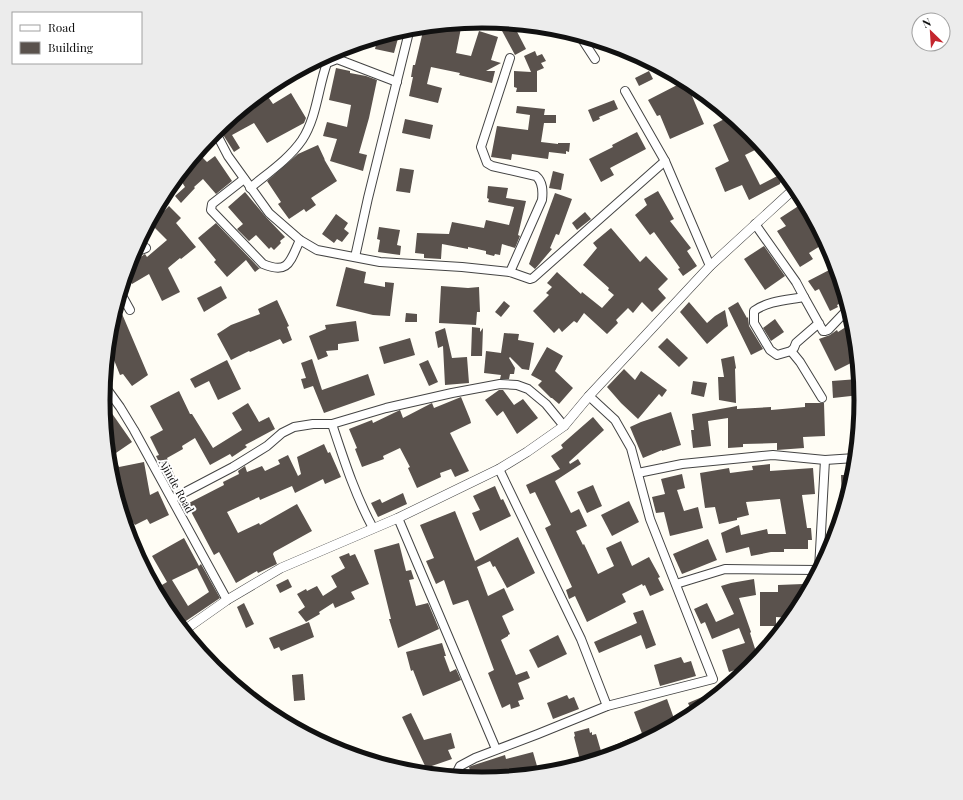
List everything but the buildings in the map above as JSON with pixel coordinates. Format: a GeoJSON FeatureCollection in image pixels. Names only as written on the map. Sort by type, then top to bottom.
{"type":"FeatureCollection","features":[{"type":"Feature","properties":{"kind":"street"},"geometry":{"type":"LineString","coordinates":[[355,257],[408,35]]}},
{"type":"Feature","properties":{"kind":"street"},"geometry":{"type":"LineString","coordinates":[[585,43],[596,59]]}},
{"type":"Feature","properties":{"kind":"street"},"geometry":{"type":"LineString","coordinates":[[510,58],[481,147],[487,163],[492,166],[536,176],[540,180],[543,192],[542,200],[510,272]]}},
{"type":"Feature","properties":{"kind":"street"},"geometry":{"type":"LineString","coordinates":[[250,188],[285,159],[302,140],[314,111],[327,63],[337,59],[397,82]]}},
{"type":"Feature","properties":{"kind":"street"},"geometry":{"type":"LineString","coordinates":[[624,91],[665,162],[710,266]]}},
{"type":"Feature","properties":{"kind":"street"},"geometry":{"type":"LineString","coordinates":[[218,137],[228,156],[269,213],[300,240],[317,250],[380,262],[462,267],[510,272],[530,279],[533,278],[665,162]]}},
{"type":"Feature","properties":{"kind":"street"},"geometry":{"type":"LineString","coordinates":[[244,178],[212,204],[211,210],[263,264],[272,268],[281,268],[288,264],[300,240]]}},
{"type":"Feature","properties":{"kind":"street"},"geometry":{"type":"LineString","coordinates":[[187,627],[227,600],[281,568],[398,518],[500,469],[564,426],[589,396],[710,266],[790,192]]}},
{"type":"Feature","properties":{"kind":"street"},"geometry":{"type":"LineString","coordinates":[[755,224],[796,282],[823,331],[828,330],[843,314]]}},
{"type":"Feature","properties":{"kind":"street"},"geometry":{"type":"LineString","coordinates":[[142,250],[146,248]]}},
{"type":"Feature","properties":{"kind":"street"},"geometry":{"type":"LineString","coordinates":[[804,297],[788,299],[760,307],[754,312],[754,324],[770,350],[777,356],[791,351],[796,343],[819,323]]}},
{"type":"Feature","properties":{"kind":"street"},"geometry":{"type":"LineString","coordinates":[[124,298],[130,310]]}},
{"type":"Feature","properties":{"kind":"street"},"geometry":{"type":"LineString","coordinates":[[791,351],[800,362],[822,398]]}},
{"type":"Feature","properties":{"kind":"street"},"geometry":{"type":"LineString","coordinates":[[172,499],[233,467],[294,427],[313,424],[332,424],[386,408],[500,384],[517,385],[528,388],[546,404],[564,426]]}},
{"type":"Feature","properties":{"kind":"street","name":"Ajinde Road"},"geometry":{"type":"LineString","coordinates":[[110,393],[120,407],[227,600]]}},
{"type":"Feature","properties":{"kind":"street"},"geometry":{"type":"LineString","coordinates":[[458,771],[460,766],[475,758],[606,706],[713,679],[650,519],[631,448],[616,420],[589,396]]}},
{"type":"Feature","properties":{"kind":"street"},"geometry":{"type":"LineString","coordinates":[[332,424],[351,481],[363,510],[373,528]]}},
{"type":"Feature","properties":{"kind":"street"},"geometry":{"type":"LineString","coordinates":[[638,473],[682,464],[773,455],[826,460],[848,458]]}},
{"type":"Feature","properties":{"kind":"street"},"geometry":{"type":"LineString","coordinates":[[820,553],[826,460]]}},
{"type":"Feature","properties":{"kind":"street"},"geometry":{"type":"LineString","coordinates":[[500,469],[581,639],[606,706]]}},
{"type":"Feature","properties":{"kind":"street"},"geometry":{"type":"LineString","coordinates":[[398,518],[496,749]]}},
{"type":"Feature","properties":{"kind":"street"},"geometry":{"type":"LineString","coordinates":[[676,584],[725,569],[812,570]]}}]}
